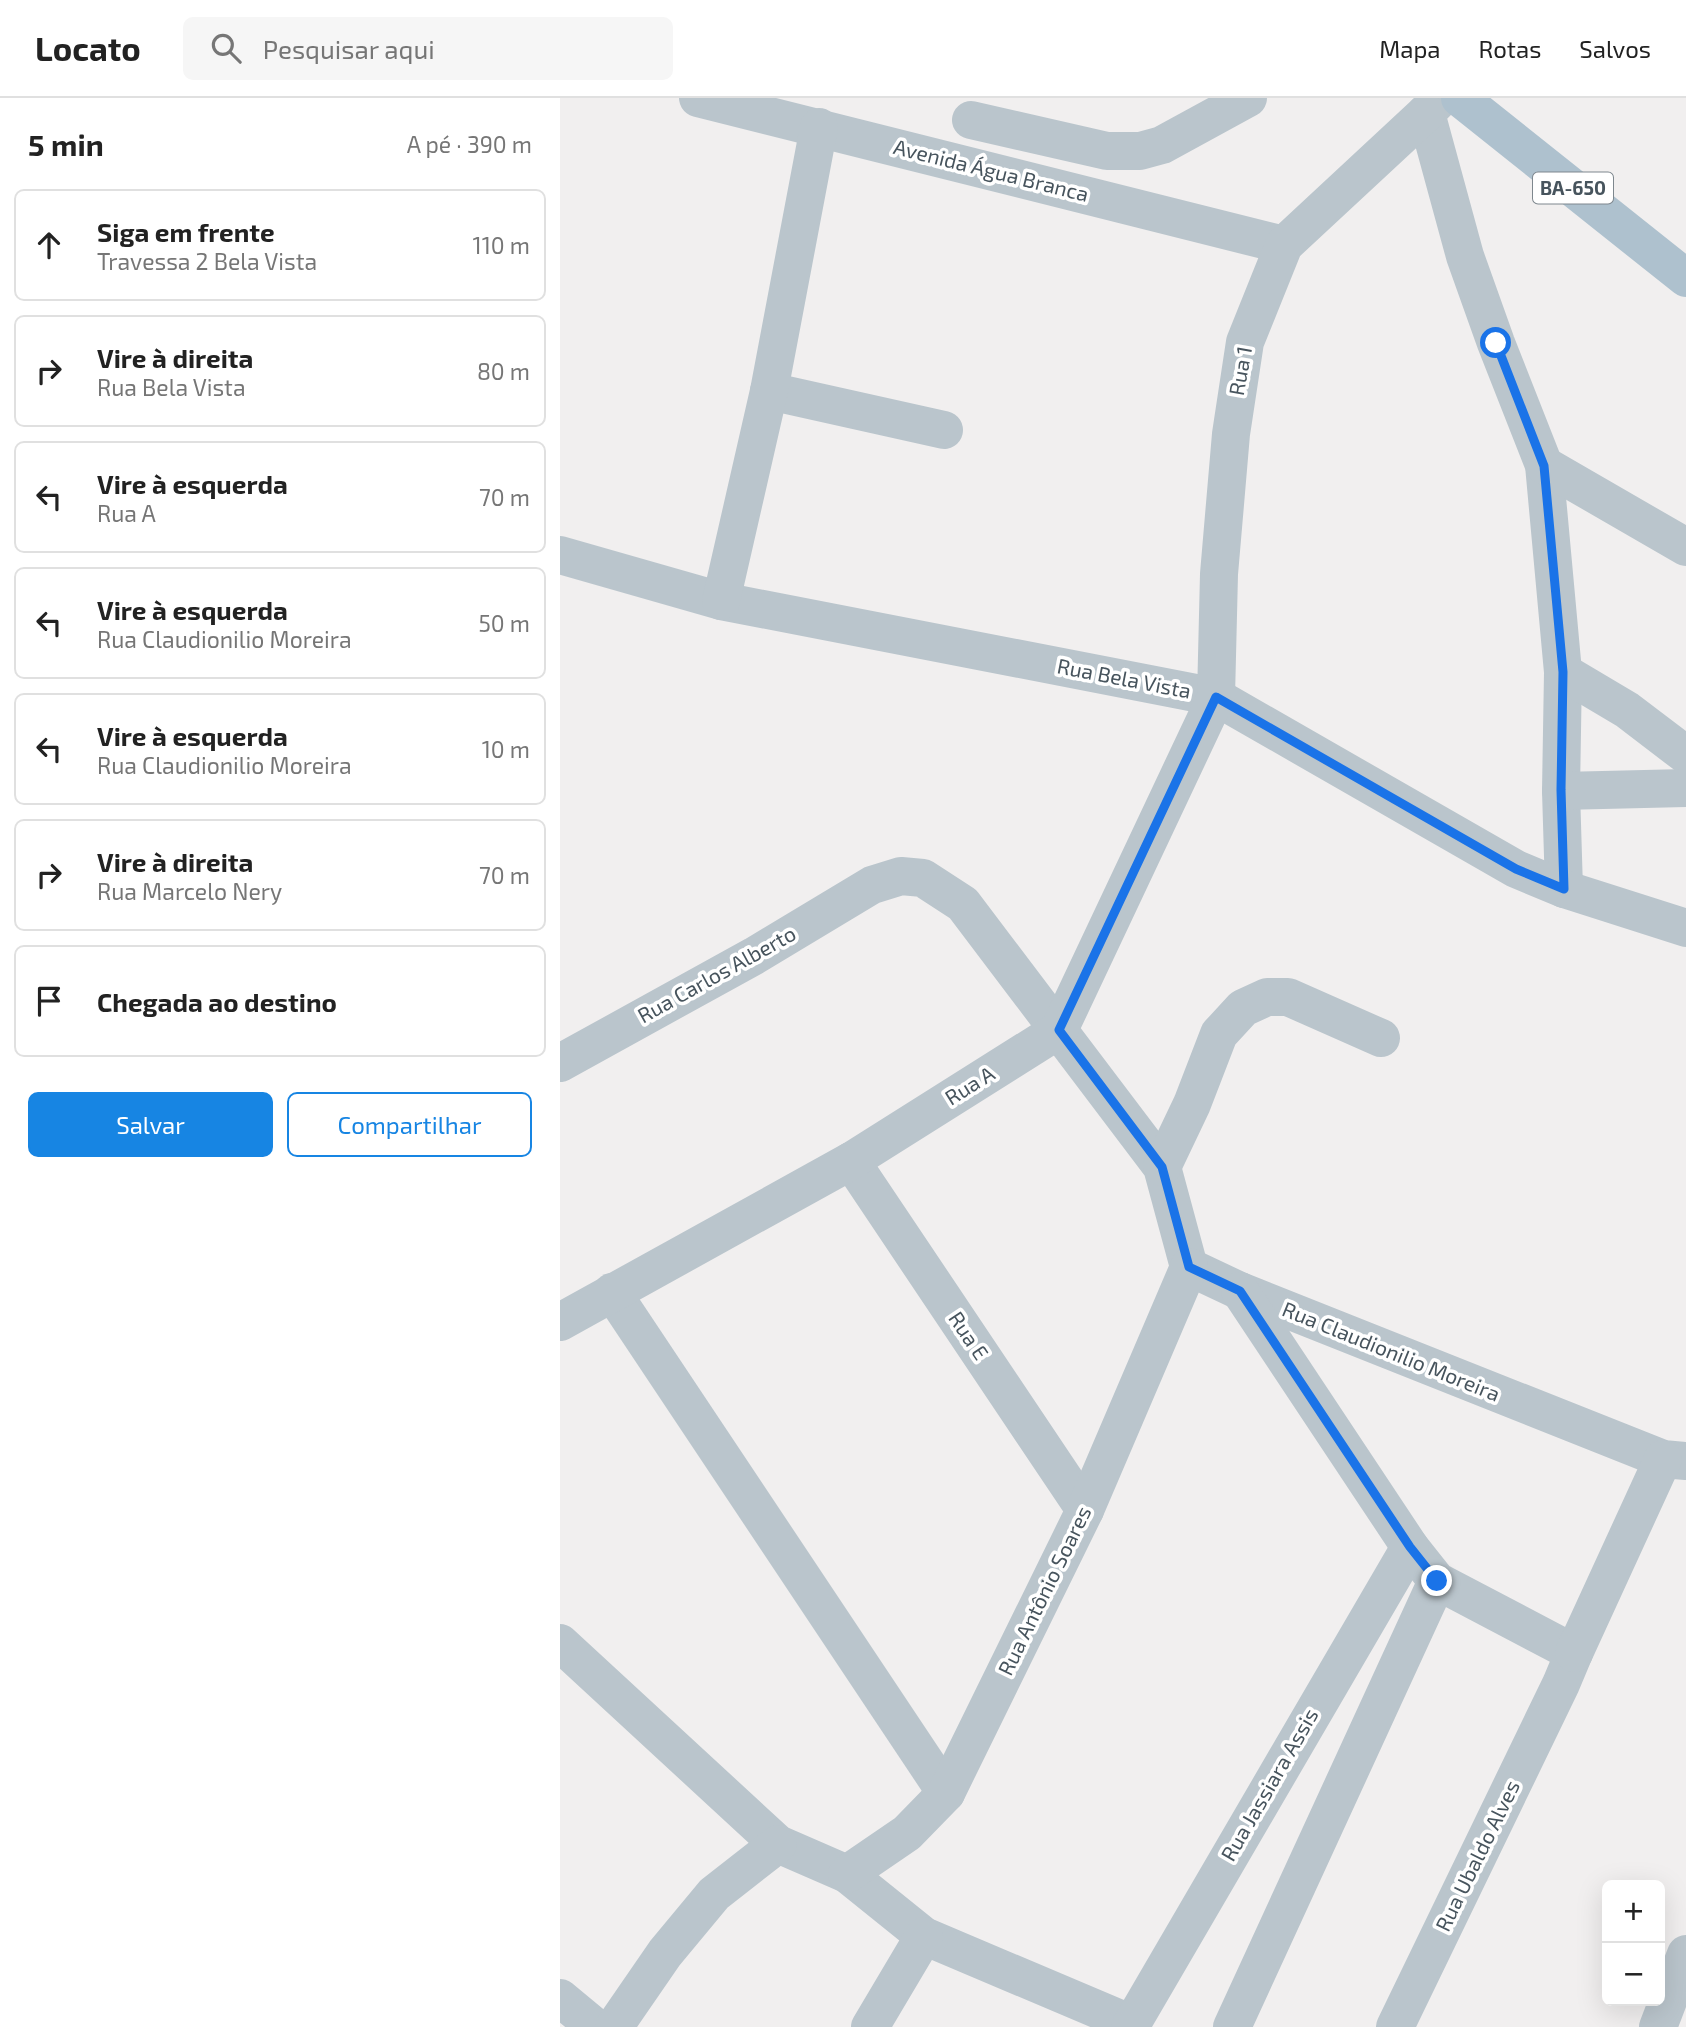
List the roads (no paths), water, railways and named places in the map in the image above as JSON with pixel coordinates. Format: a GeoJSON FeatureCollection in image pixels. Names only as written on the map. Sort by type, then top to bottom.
{"type":"FeatureCollection","features":[{"type":"Feature","properties":{"kind":"main road","name":"BA-650"},"geometry":{"type":"LineString","coordinates":[[1460,98],[1686,278]]}},
{"type":"Feature","properties":{"kind":"street","name":"Avenida Água Branca"},"geometry":{"type":"LineString","coordinates":[[698,98],[1284,245]]}},
{"type":"Feature","properties":{"kind":"street"},"geometry":{"type":"LineString","coordinates":[[971,120],[1107,151],[1140,151],[1162,145],[1245,99]]}},
{"type":"Feature","properties":{"kind":"street"},"geometry":{"type":"LineString","coordinates":[[1433,106],[1465,256],[1544,466],[1563,672],[1561,790],[1564,889]]}},
{"type":"Feature","properties":{"kind":"street","name":"Rua 1"},"geometry":{"type":"LineString","coordinates":[[1216,697],[1219,574],[1233,421],[1245,342],[1284,245],[1433,106]]}},
{"type":"Feature","properties":{"kind":"street"},"geometry":{"type":"LineString","coordinates":[[721,601],[769,391],[819,127]]}},
{"type":"Feature","properties":{"kind":"street"},"geometry":{"type":"LineString","coordinates":[[769,391],[944,430]]}},
{"type":"Feature","properties":{"kind":"street"},"geometry":{"type":"LineString","coordinates":[[1544,466],[1686,547]]}},
{"type":"Feature","properties":{"kind":"street","name":"Rua Bela Vista"},"geometry":{"type":"LineString","coordinates":[[560,555],[721,601],[1216,697],[1516,869],[1564,889],[1686,928]]}},
{"type":"Feature","properties":{"kind":"street"},"geometry":{"type":"LineString","coordinates":[[1563,672],[1627,709],[1686,755]]}},
{"type":"Feature","properties":{"kind":"street"},"geometry":{"type":"LineString","coordinates":[[1189,1267],[1162,1167],[1059,1030],[1216,697]]}},
{"type":"Feature","properties":{"kind":"street"},"geometry":{"type":"LineString","coordinates":[[1561,790],[1686,788]]}},
{"type":"Feature","properties":{"kind":"street","name":"Rua Carlos Alberto"},"geometry":{"type":"LineString","coordinates":[[560,1063],[754,956],[872,885],[901,876],[923,878],[963,904],[1059,1030]]}},
{"type":"Feature","properties":{"kind":"street"},"geometry":{"type":"LineString","coordinates":[[1162,1167],[1192,1104],[1219,1034],[1243,1008],[1267,997],[1288,997],[1381,1038]]}},
{"type":"Feature","properties":{"kind":"street","name":"Rua A"},"geometry":{"type":"LineString","coordinates":[[560,1322],[851,1161],[1059,1030]]}},
{"type":"Feature","properties":{"kind":"street","name":"Rua E"},"geometry":{"type":"LineString","coordinates":[[851,1161],[1085,1510]]}},
{"type":"Feature","properties":{"kind":"street","name":"Rua Antônio Soares"},"geometry":{"type":"LineString","coordinates":[[847,1874],[907,1833],[946,1793],[1085,1510],[1189,1267]]}},
{"type":"Feature","properties":{"kind":"street","name":"Rua Claudionilio Moreira"},"geometry":{"type":"LineString","coordinates":[[1189,1267],[1240,1291],[1674,1460]]}},
{"type":"Feature","properties":{"kind":"street"},"geometry":{"type":"LineString","coordinates":[[1240,1291],[1410,1547],[1437,1581],[1567,1669]]}},
{"type":"Feature","properties":{"kind":"street"},"geometry":{"type":"LineString","coordinates":[[612,1293],[946,1793]]}},
{"type":"Feature","properties":{"kind":"street","name":"Rua Ubaldo Alves"},"geometry":{"type":"LineString","coordinates":[[1395,2027],[1567,1669],[1674,1460]]}},
{"type":"Feature","properties":{"kind":"street","name":"Rua Jassiara Assis"},"geometry":{"type":"LineString","coordinates":[[1131,2025],[1410,1547]]}},
{"type":"Feature","properties":{"kind":"street"},"geometry":{"type":"LineString","coordinates":[[1232,2027],[1437,1581]]}},
{"type":"Feature","properties":{"kind":"street"},"geometry":{"type":"LineString","coordinates":[[560,1643],[778,1844],[847,1874],[924,1936],[1131,2025]]}},
{"type":"Feature","properties":{"kind":"street"},"geometry":{"type":"LineString","coordinates":[[614,2027],[665,1953],[714,1894],[778,1844]]}},
{"type":"Feature","properties":{"kind":"street"},"geometry":{"type":"LineString","coordinates":[[870,2027],[924,1936]]}},
{"type":"Feature","properties":{"kind":"street"},"geometry":{"type":"LineString","coordinates":[[1658,2027],[1686,1954]]}},
{"type":"Feature","properties":{"kind":"street"},"geometry":{"type":"LineString","coordinates":[[560,1998],[595,2027]]}}]}
